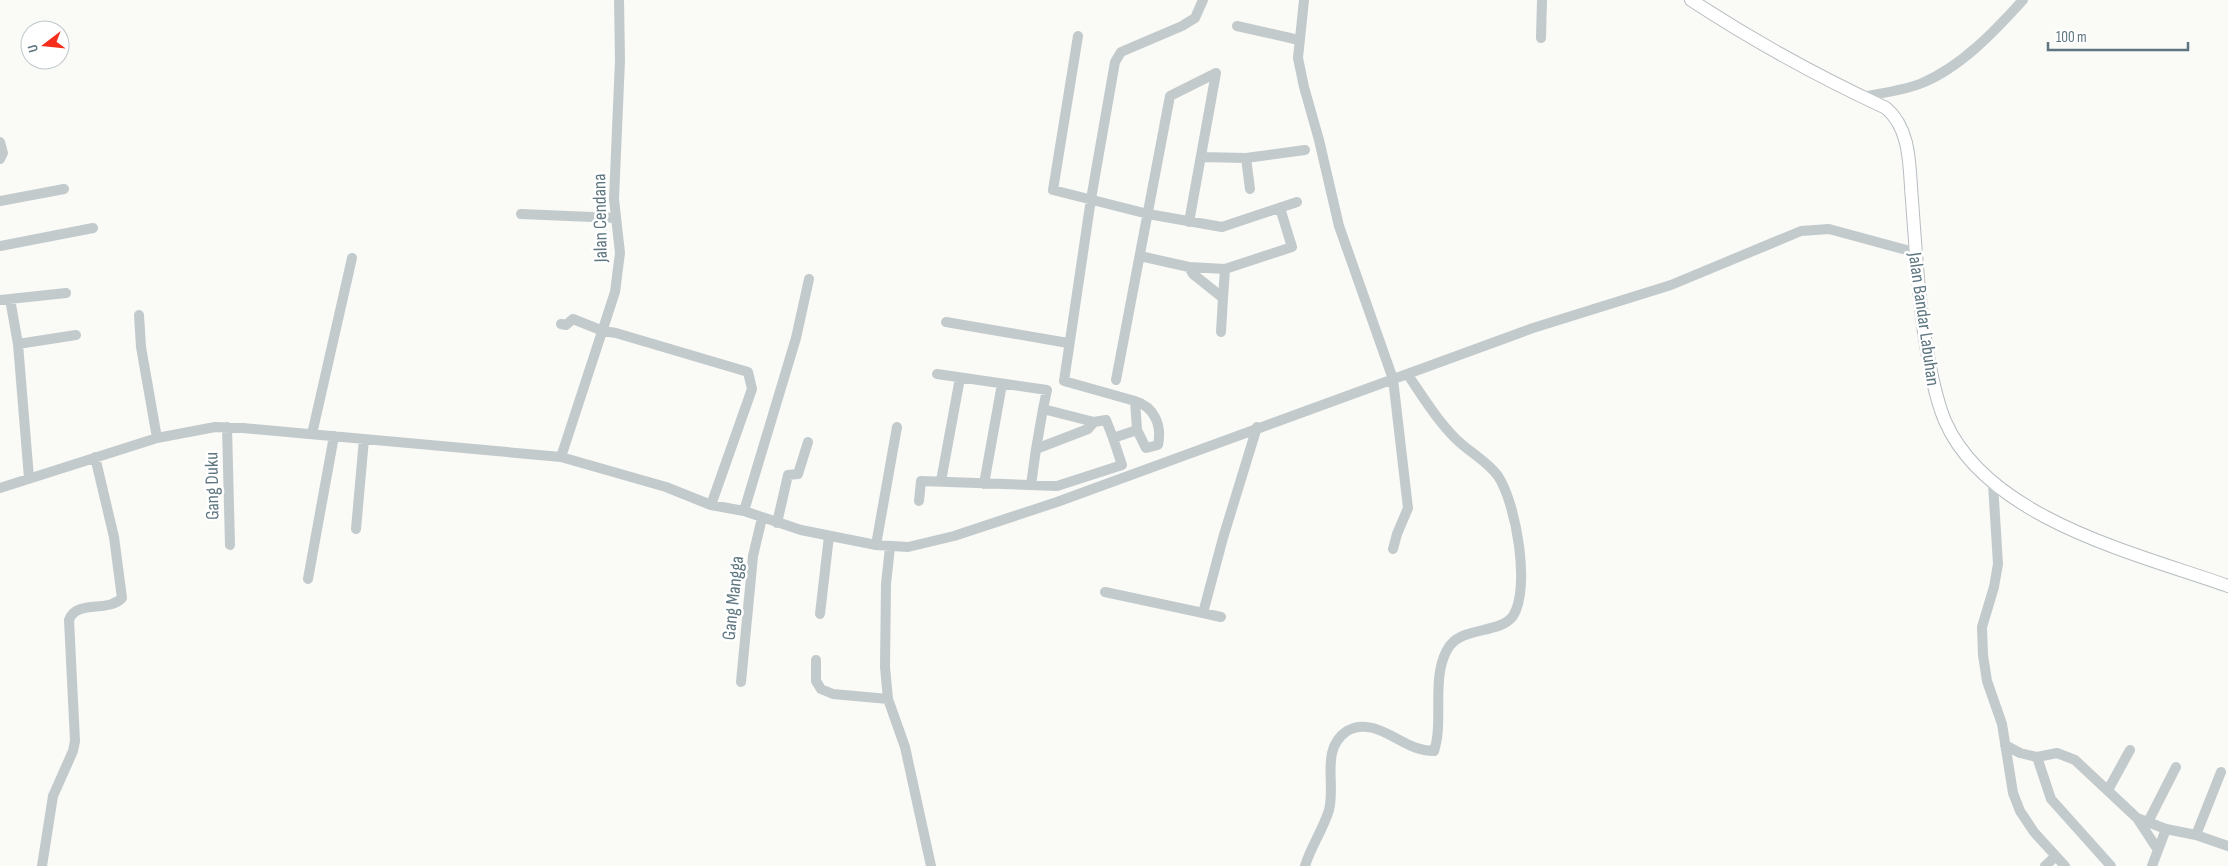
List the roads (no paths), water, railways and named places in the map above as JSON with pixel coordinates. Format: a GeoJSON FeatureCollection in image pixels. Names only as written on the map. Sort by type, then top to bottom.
{"type":"FeatureCollection","features":[{"type":"Feature","properties":{"kind":"main road","name":"Jalan Bandar Labuhan"},"geometry":{"type":"LineString","coordinates":[[1691,0],[1746,36],[1800,66],[1891,112],[1897,119],[1905,138],[1910,182],[1914,252],[1925,341],[1940,406],[1954,437],[1965,454],[1993,484],[2036,511],[2075,530],[2228,586]]}},
{"type":"Feature","properties":{"kind":"street","name":"Jalan Cendana"},"geometry":{"type":"LineString","coordinates":[[562,457],[615,292],[620,253],[614,199],[620,60],[619,0]]}},
{"type":"Feature","properties":{"kind":"street"},"geometry":{"type":"LineString","coordinates":[[1164,462],[1158,445],[1160,435],[1154,412],[1143,403],[1064,381],[1068,343],[1091,199],[1115,62],[1121,52],[1182,26],[1195,18],[1202,0]]}},
{"type":"Feature","properties":{"kind":"street"},"geometry":{"type":"LineString","coordinates":[[1304,0],[1298,58],[1304,87],[1319,140],[1339,226],[1393,379],[1408,508],[1397,534],[1393,550]]}},
{"type":"Feature","properties":{"kind":"street"},"geometry":{"type":"LineString","coordinates":[[1541,38],[1542,0]]}},
{"type":"Feature","properties":{"kind":"street"},"geometry":{"type":"LineString","coordinates":[[1861,97],[1909,87],[1938,74],[1963,57],[2003,23],[2023,0]]}},
{"type":"Feature","properties":{"kind":"street"},"geometry":{"type":"LineString","coordinates":[[1237,26],[1299,40]]}},
{"type":"Feature","properties":{"kind":"street"},"geometry":{"type":"LineString","coordinates":[[1078,36],[1052,190],[1148,214],[1222,228],[1297,202]]}},
{"type":"Feature","properties":{"kind":"street"},"geometry":{"type":"LineString","coordinates":[[1116,380],[1170,96],[1216,73],[1189,222]]}},
{"type":"Feature","properties":{"kind":"street"},"geometry":{"type":"LineString","coordinates":[[0,142],[4,153],[0,159]]}},
{"type":"Feature","properties":{"kind":"street"},"geometry":{"type":"LineString","coordinates":[[1201,156],[1246,158],[1304,150]]}},
{"type":"Feature","properties":{"kind":"street"},"geometry":{"type":"LineString","coordinates":[[1246,158],[1250,189]]}},
{"type":"Feature","properties":{"kind":"street"},"geometry":{"type":"LineString","coordinates":[[0,202],[64,189]]}},
{"type":"Feature","properties":{"kind":"street"},"geometry":{"type":"LineString","coordinates":[[1140,256],[1189,267],[1225,269],[1292,247],[1280,208]]}},
{"type":"Feature","properties":{"kind":"street"},"geometry":{"type":"LineString","coordinates":[[521,214],[616,218]]}},
{"type":"Feature","properties":{"kind":"street"},"geometry":{"type":"LineString","coordinates":[[0,246],[93,228]]}},
{"type":"Feature","properties":{"kind":"street"},"geometry":{"type":"LineString","coordinates":[[0,488],[157,438],[202,429],[228,427],[562,457],[666,487],[711,505],[744,512],[829,536],[890,547],[924,545],[1057,502],[1257,427],[1408,375],[1533,328],[1671,285],[1804,230],[1829,229],[1914,252]]}},
{"type":"Feature","properties":{"kind":"street"},"geometry":{"type":"LineString","coordinates":[[312,434],[352,258]]}},
{"type":"Feature","properties":{"kind":"street"},"geometry":{"type":"LineString","coordinates":[[1189,267],[1193,274],[1223,298]]}},
{"type":"Feature","properties":{"kind":"street"},"geometry":{"type":"LineString","coordinates":[[1221,332],[1225,269]]}},
{"type":"Feature","properties":{"kind":"street"},"geometry":{"type":"LineString","coordinates":[[744,512],[796,338],[809,279]]}},
{"type":"Feature","properties":{"kind":"street"},"geometry":{"type":"LineString","coordinates":[[29,478],[18,344],[5,299],[66,293]]}},
{"type":"Feature","properties":{"kind":"street"},"geometry":{"type":"LineString","coordinates":[[139,315],[141,347],[157,438]]}},
{"type":"Feature","properties":{"kind":"street"},"geometry":{"type":"LineString","coordinates":[[561,324],[566,325],[573,319],[603,331],[616,333],[748,372],[752,389],[711,505]]}},
{"type":"Feature","properties":{"kind":"street"},"geometry":{"type":"LineString","coordinates":[[946,322],[1068,343]]}},
{"type":"Feature","properties":{"kind":"street"},"geometry":{"type":"LineString","coordinates":[[18,344],[76,335]]}},
{"type":"Feature","properties":{"kind":"street"},"geometry":{"type":"LineString","coordinates":[[937,374],[1047,390],[1036,449],[1032,486]]}},
{"type":"Feature","properties":{"kind":"street"},"geometry":{"type":"LineString","coordinates":[[1305,866],[1330,807],[1331,759],[1335,743],[1339,737],[1351,729],[1374,728],[1417,749],[1434,750],[1440,677],[1446,651],[1457,639],[1509,620],[1516,610],[1522,588],[1523,574],[1517,536],[1502,482],[1489,466],[1468,450],[1441,424],[1408,375]]}},
{"type":"Feature","properties":{"kind":"street"},"geometry":{"type":"LineString","coordinates":[[941,482],[960,378]]}},
{"type":"Feature","properties":{"kind":"street"},"geometry":{"type":"LineString","coordinates":[[984,484],[1002,384]]}},
{"type":"Feature","properties":{"kind":"street"},"geometry":{"type":"LineString","coordinates":[[1135,401],[1137,430],[1152,466]]}},
{"type":"Feature","properties":{"kind":"street"},"geometry":{"type":"LineString","coordinates":[[919,501],[921,481],[1057,486],[1122,464],[1106,420],[1094,422],[1086,418],[1044,410]]}},
{"type":"Feature","properties":{"kind":"street"},"geometry":{"type":"LineString","coordinates":[[1036,449],[1088,429],[1094,422]]}},
{"type":"Feature","properties":{"kind":"street","name":"Gang Duku"},"geometry":{"type":"LineString","coordinates":[[228,427],[230,545]]}},
{"type":"Feature","properties":{"kind":"street"},"geometry":{"type":"LineString","coordinates":[[876,545],[897,427]]}},
{"type":"Feature","properties":{"kind":"street"},"geometry":{"type":"LineString","coordinates":[[1203,613],[1223,538],[1257,427]]}},
{"type":"Feature","properties":{"kind":"street"},"geometry":{"type":"LineString","coordinates":[[1113,438],[1137,430]]}},
{"type":"Feature","properties":{"kind":"street"},"geometry":{"type":"LineString","coordinates":[[308,579],[334,436]]}},
{"type":"Feature","properties":{"kind":"street"},"geometry":{"type":"LineString","coordinates":[[356,529],[364,439]]}},
{"type":"Feature","properties":{"kind":"street"},"geometry":{"type":"LineString","coordinates":[[777,522],[788,475],[798,474],[808,442]]}},
{"type":"Feature","properties":{"kind":"street"},"geometry":{"type":"LineString","coordinates":[[1146,448],[1158,445]]}},
{"type":"Feature","properties":{"kind":"street"},"geometry":{"type":"LineString","coordinates":[[42,866],[52,796],[73,751],[75,741],[69,620],[71,613],[78,609],[110,605],[122,598],[114,536],[96,457]]}},
{"type":"Feature","properties":{"kind":"street"},"geometry":{"type":"LineString","coordinates":[[1993,484],[1998,564],[1994,587],[1982,627],[1987,681],[2002,724],[2013,793],[2020,811],[2034,832],[2065,866]]}},
{"type":"Feature","properties":{"kind":"street","name":"Gang Mangga"},"geometry":{"type":"LineString","coordinates":[[741,682],[751,573],[762,518]]}},
{"type":"Feature","properties":{"kind":"street"},"geometry":{"type":"LineString","coordinates":[[820,614],[829,536]]}},
{"type":"Feature","properties":{"kind":"street"},"geometry":{"type":"LineString","coordinates":[[890,547],[886,584],[885,667],[888,699],[905,747],[931,866]]}},
{"type":"Feature","properties":{"kind":"street"},"geometry":{"type":"LineString","coordinates":[[1105,592],[1221,617]]}},
{"type":"Feature","properties":{"kind":"street"},"geometry":{"type":"LineString","coordinates":[[816,660],[816,681],[823,690],[833,694],[888,699]]}},
{"type":"Feature","properties":{"kind":"street"},"geometry":{"type":"LineString","coordinates":[[2005,744],[2020,753],[2037,757],[2057,753],[2075,760],[2137,818],[2158,850]]}},
{"type":"Feature","properties":{"kind":"street"},"geometry":{"type":"LineString","coordinates":[[2108,790],[2130,750]]}},
{"type":"Feature","properties":{"kind":"street"},"geometry":{"type":"LineString","coordinates":[[2037,757],[2051,799],[2111,866]]}},
{"type":"Feature","properties":{"kind":"street"},"geometry":{"type":"LineString","coordinates":[[2148,822],[2176,767]]}},
{"type":"Feature","properties":{"kind":"street"},"geometry":{"type":"LineString","coordinates":[[2196,835],[2221,772]]}},
{"type":"Feature","properties":{"kind":"street"},"geometry":{"type":"LineString","coordinates":[[2137,818],[2166,829],[2196,835],[2228,846]]}},
{"type":"Feature","properties":{"kind":"street"},"geometry":{"type":"LineString","coordinates":[[2152,866],[2166,829]]}},
{"type":"Feature","properties":{"kind":"street"},"geometry":{"type":"LineString","coordinates":[[2045,866],[2056,856]]}}]}
